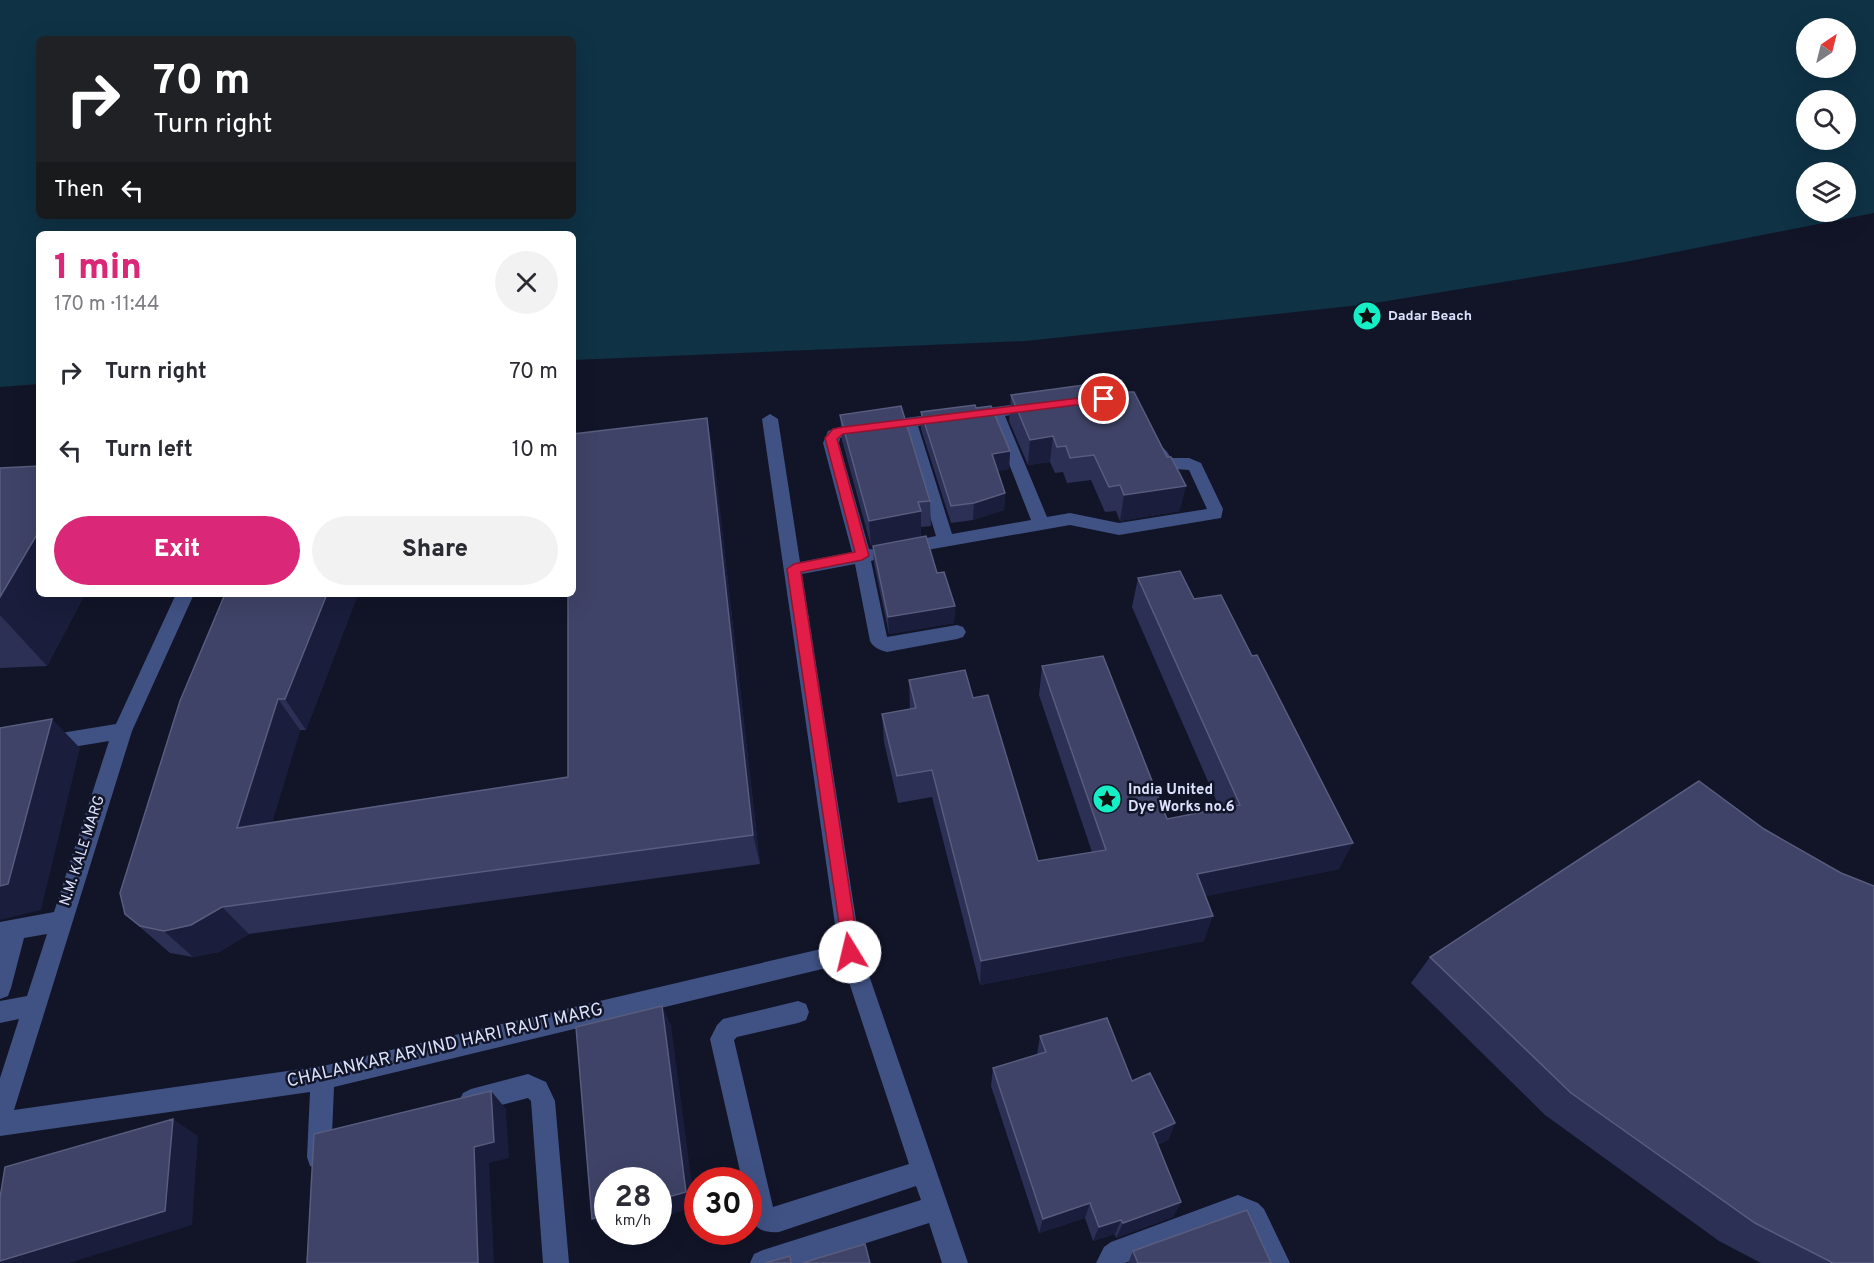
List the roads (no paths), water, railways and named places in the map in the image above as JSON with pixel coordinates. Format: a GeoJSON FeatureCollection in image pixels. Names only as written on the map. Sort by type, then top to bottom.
{"type":"FeatureCollection","features":[{"type":"Feature","properties":{"kind":"street"},"geometry":{"type":"LineString","coordinates":[[957,632],[887,645],[879,641],[862,556],[831,438],[843,430],[1050,405]]}},
{"type":"Feature","properties":{"kind":"street"},"geometry":{"type":"LineString","coordinates":[[996,412],[1041,523]]}},
{"type":"Feature","properties":{"kind":"street"},"geometry":{"type":"LineString","coordinates":[[770,420],[850,952],[956,1263]]}},
{"type":"Feature","properties":{"kind":"street"},"geometry":{"type":"LineString","coordinates":[[909,423],[946,540]]}},
{"type":"Feature","properties":{"kind":"street"},"geometry":{"type":"LineString","coordinates":[[794,569],[1070,519],[1119,529],[1215,514],[1215,509],[1195,466],[1189,463],[1164,463],[1149,432]]}},
{"type":"Feature","properties":{"kind":"street","name":"N.M. KALE MARG"},"geometry":{"type":"LineString","coordinates":[[0,1115],[8,1065],[35,1005],[122,731],[184,597]]}},
{"type":"Feature","properties":{"kind":"street"},"geometry":{"type":"LineString","coordinates":[[0,751],[122,731]]}},
{"type":"Feature","properties":{"kind":"street"},"geometry":{"type":"LineString","coordinates":[[0,988],[8,931],[61,921]]}},
{"type":"Feature","properties":{"kind":"street","name":"CHALANKAR ARVIND HARI RAUT MARG"},"geometry":{"type":"LineString","coordinates":[[0,1124],[323,1078],[850,952]]}},
{"type":"Feature","properties":{"kind":"street"},"geometry":{"type":"LineString","coordinates":[[0,1012],[35,1005]]}},
{"type":"Feature","properties":{"kind":"street"},"geometry":{"type":"LineString","coordinates":[[798,1012],[731,1028],[724,1033],[722,1039],[763,1216],[767,1220],[779,1219],[924,1171]]}},
{"type":"Feature","properties":{"kind":"street"},"geometry":{"type":"LineString","coordinates":[[318,1185],[331,1137],[323,1078]]}},
{"type":"Feature","properties":{"kind":"street"},"geometry":{"type":"LineString","coordinates":[[447,1107],[528,1086],[536,1088],[541,1094],[556,1263]]}},
{"type":"Feature","properties":{"kind":"street"},"geometry":{"type":"LineString","coordinates":[[763,1263],[937,1208]]}},
{"type":"Feature","properties":{"kind":"street"},"geometry":{"type":"LineString","coordinates":[[1109,1263],[1120,1251],[1238,1209],[1249,1212],[1255,1218],[1277,1263]]}},
{"type":"Feature","properties":{"kind":"water"},"geometry":{"type":"Polygon","coordinates":[[[0,0],[1874,0],[1874,213],[1856,217],[1856,162],[1796,162],[1796,222],[1828,222],[1625,262],[1369,304],[1026,341],[576,360],[576,231],[36,231],[36,384],[0,387],[0,0]]]}},
{"type":"Feature","properties":{"kind":"place","name":"Dadar Beach"},"geometry":{"type":"Point","coordinates":[1367,316]}},
{"type":"Feature","properties":{"kind":"place","name":"India United Dye Works no.6"},"geometry":{"type":"Point","coordinates":[1107,799]}}]}
